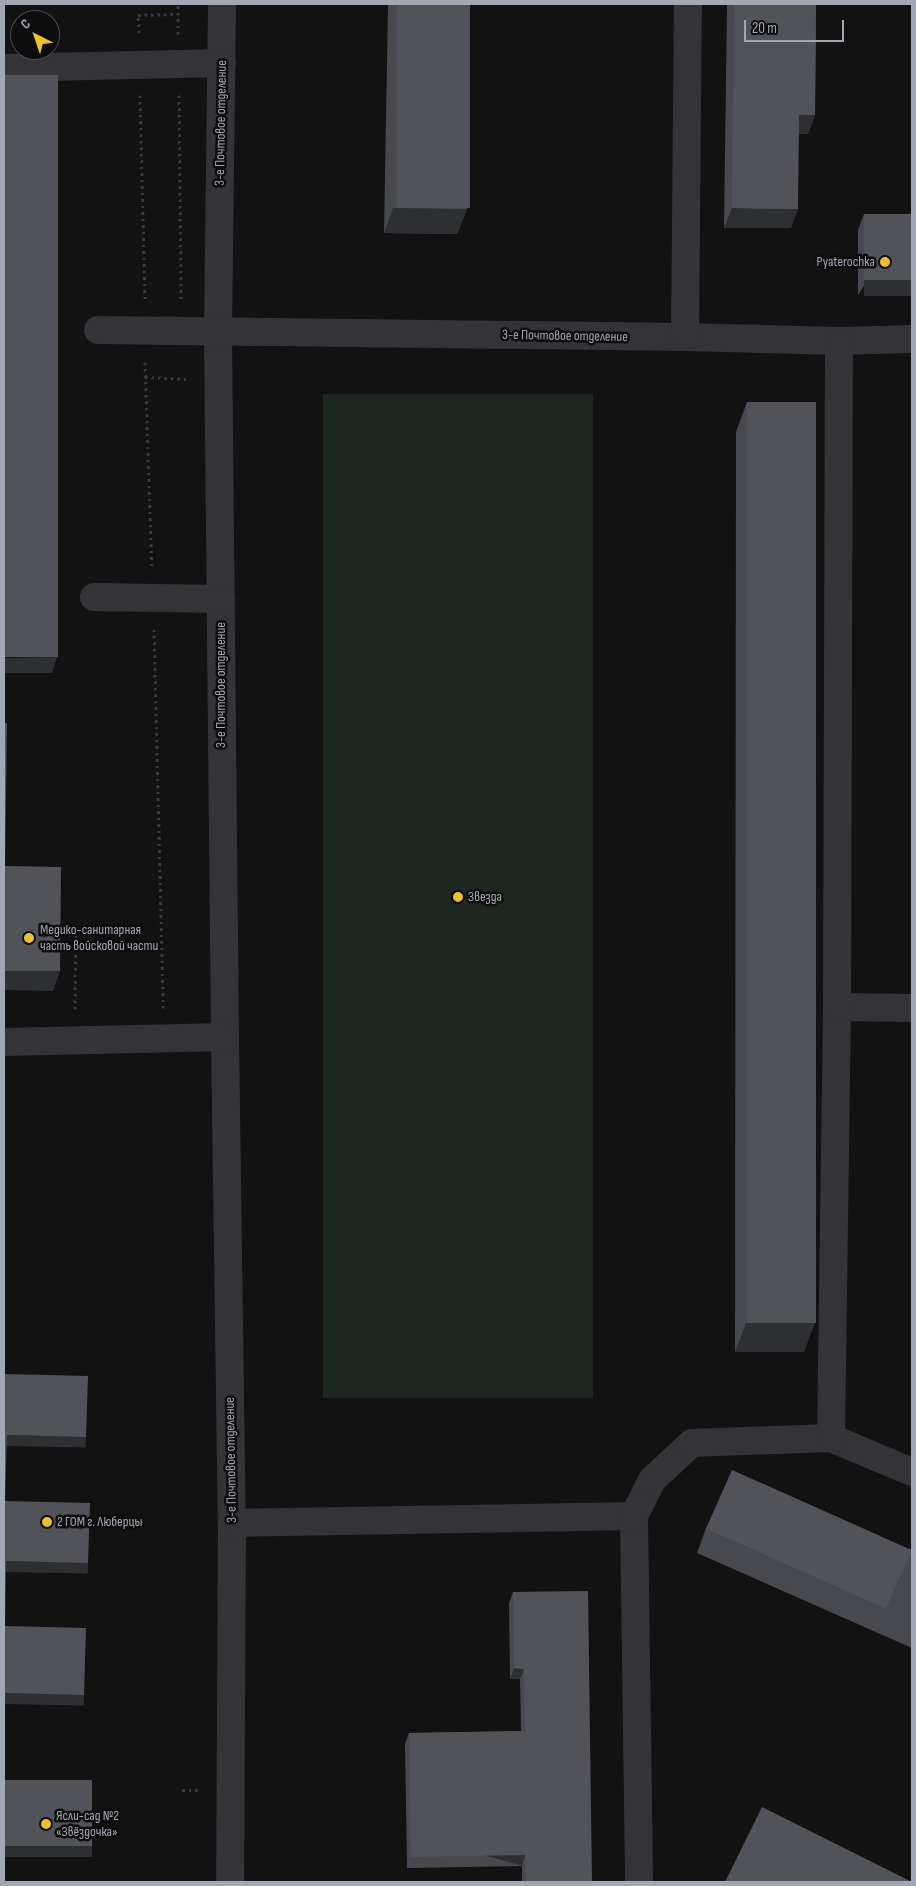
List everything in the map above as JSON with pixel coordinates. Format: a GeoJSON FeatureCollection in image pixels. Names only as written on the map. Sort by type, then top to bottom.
{"type":"FeatureCollection","features":[{"type":"Feature","properties":{"kind":"street","name":"3-е Почтовое отделение"},"geometry":{"type":"LineString","coordinates":[[222,4],[218,333],[224,1037],[232,1523],[230,1882]]}},
{"type":"Feature","properties":{"kind":"street"},"geometry":{"type":"LineString","coordinates":[[685,337],[688,4]]}},
{"type":"Feature","properties":{"kind":"street"},"geometry":{"type":"LineString","coordinates":[[4,68],[222,63]]}},
{"type":"Feature","properties":{"kind":"street"},"geometry":{"type":"LineString","coordinates":[[98,330],[218,333]]}},
{"type":"Feature","properties":{"kind":"street","name":"3-е Почтовое отделение"},"geometry":{"type":"LineString","coordinates":[[218,333],[685,337],[839,341],[912,339]]}},
{"type":"Feature","properties":{"kind":"street"},"geometry":{"type":"LineString","coordinates":[[831,1438],[837,1007],[839,341]]}},
{"type":"Feature","properties":{"kind":"street"},"geometry":{"type":"LineString","coordinates":[[94,597],[221,599]]}},
{"type":"Feature","properties":{"kind":"street"},"geometry":{"type":"LineString","coordinates":[[837,1007],[912,1008]]}},
{"type":"Feature","properties":{"kind":"street"},"geometry":{"type":"LineString","coordinates":[[4,1042],[224,1037]]}},
{"type":"Feature","properties":{"kind":"street"},"geometry":{"type":"LineString","coordinates":[[639,1882],[634,1516],[652,1480],[692,1443],[831,1438],[912,1472]]}},
{"type":"Feature","properties":{"kind":"street"},"geometry":{"type":"LineString","coordinates":[[232,1523],[634,1516]]}},
{"type":"Feature","properties":{"kind":"path"},"geometry":{"type":"LineString","coordinates":[[178,4],[181,304]]}},
{"type":"Feature","properties":{"kind":"path"},"geometry":{"type":"LineString","coordinates":[[164,1038],[144,330],[138,15],[178,14]]}},
{"type":"Feature","properties":{"kind":"path"},"geometry":{"type":"LineString","coordinates":[[74,1040],[76,930]]}},
{"type":"Feature","properties":{"kind":"shaded area","name":"Звезда"},"geometry":{"type":"Polygon","coordinates":[[[323,394],[593,394],[593,1398],[323,1398],[323,394]]]}},
{"type":"Feature","properties":{"kind":"building"},"geometry":{"type":"Polygon","coordinates":[[[397,4],[470,4],[470,208],[397,208],[397,4]]]}},
{"type":"Feature","properties":{"kind":"building"},"geometry":{"type":"Polygon","coordinates":[[[734,4],[816,4],[815,115],[799,115],[798,209],[732,208],[734,4]]]}},
{"type":"Feature","properties":{"kind":"building"},"geometry":{"type":"Polygon","coordinates":[[[4,75],[58,75],[58,657],[4,657],[4,75]]]}},
{"type":"Feature","properties":{"kind":"building","name":"Pyaterochka"},"geometry":{"type":"Polygon","coordinates":[[[864,214],[912,214],[912,280],[864,280],[864,214]]]}},
{"type":"Feature","properties":{"kind":"building"},"geometry":{"type":"Polygon","coordinates":[[[747,402],[816,402],[816,1323],[747,1323],[747,402]]]}},
{"type":"Feature","properties":{"kind":"building","name":"Медико-санитарная часть войсковой части"},"geometry":{"type":"Polygon","coordinates":[[[4,723],[7,723],[5,866],[61,867],[60,971],[4,971],[4,723]]]}},
{"type":"Feature","properties":{"kind":"building"},"geometry":{"type":"Polygon","coordinates":[[[4,1374],[88,1376],[86,1437],[7,1435],[5,1501],[90,1503],[88,1563],[6,1561],[5,1626],[86,1628],[84,1695],[4,1693],[4,1374]]]}},
{"type":"Feature","properties":{"kind":"building"},"geometry":{"type":"Polygon","coordinates":[[[732,1470],[912,1550],[886,1609],[706,1528],[732,1470]]]}},
{"type":"Feature","properties":{"kind":"building"},"geometry":{"type":"Polygon","coordinates":[[[588,1591],[592,1882],[526,1882],[525,1855],[411,1857],[409,1733],[525,1731],[524,1669],[514,1668],[513,1592],[588,1591]]]}},
{"type":"Feature","properties":{"kind":"building","name":"Ясли-сад №2 «Звёздочка»"},"geometry":{"type":"Polygon","coordinates":[[[4,1780],[92,1780],[92,1846],[4,1846],[4,1780]]]}},
{"type":"Feature","properties":{"kind":"building"},"geometry":{"type":"Polygon","coordinates":[[[762,1807],[912,1882],[725,1882],[762,1807]]]}},
{"type":"Feature","properties":{"kind":"place","name":"Pyaterochka"},"geometry":{"type":"Point","coordinates":[885,262]}},
{"type":"Feature","properties":{"kind":"place","name":"Звезда"},"geometry":{"type":"Point","coordinates":[458,897]}},
{"type":"Feature","properties":{"kind":"place","name":"Медико-санитарная часть войсковой части"},"geometry":{"type":"Point","coordinates":[29,938]}},
{"type":"Feature","properties":{"kind":"place","name":"2 ГОМ г. Люберцы"},"geometry":{"type":"Point","coordinates":[47,1522]}},
{"type":"Feature","properties":{"kind":"place","name":"Ясли-сад №2 «Звёздочка»"},"geometry":{"type":"Point","coordinates":[46,1824]}}]}
